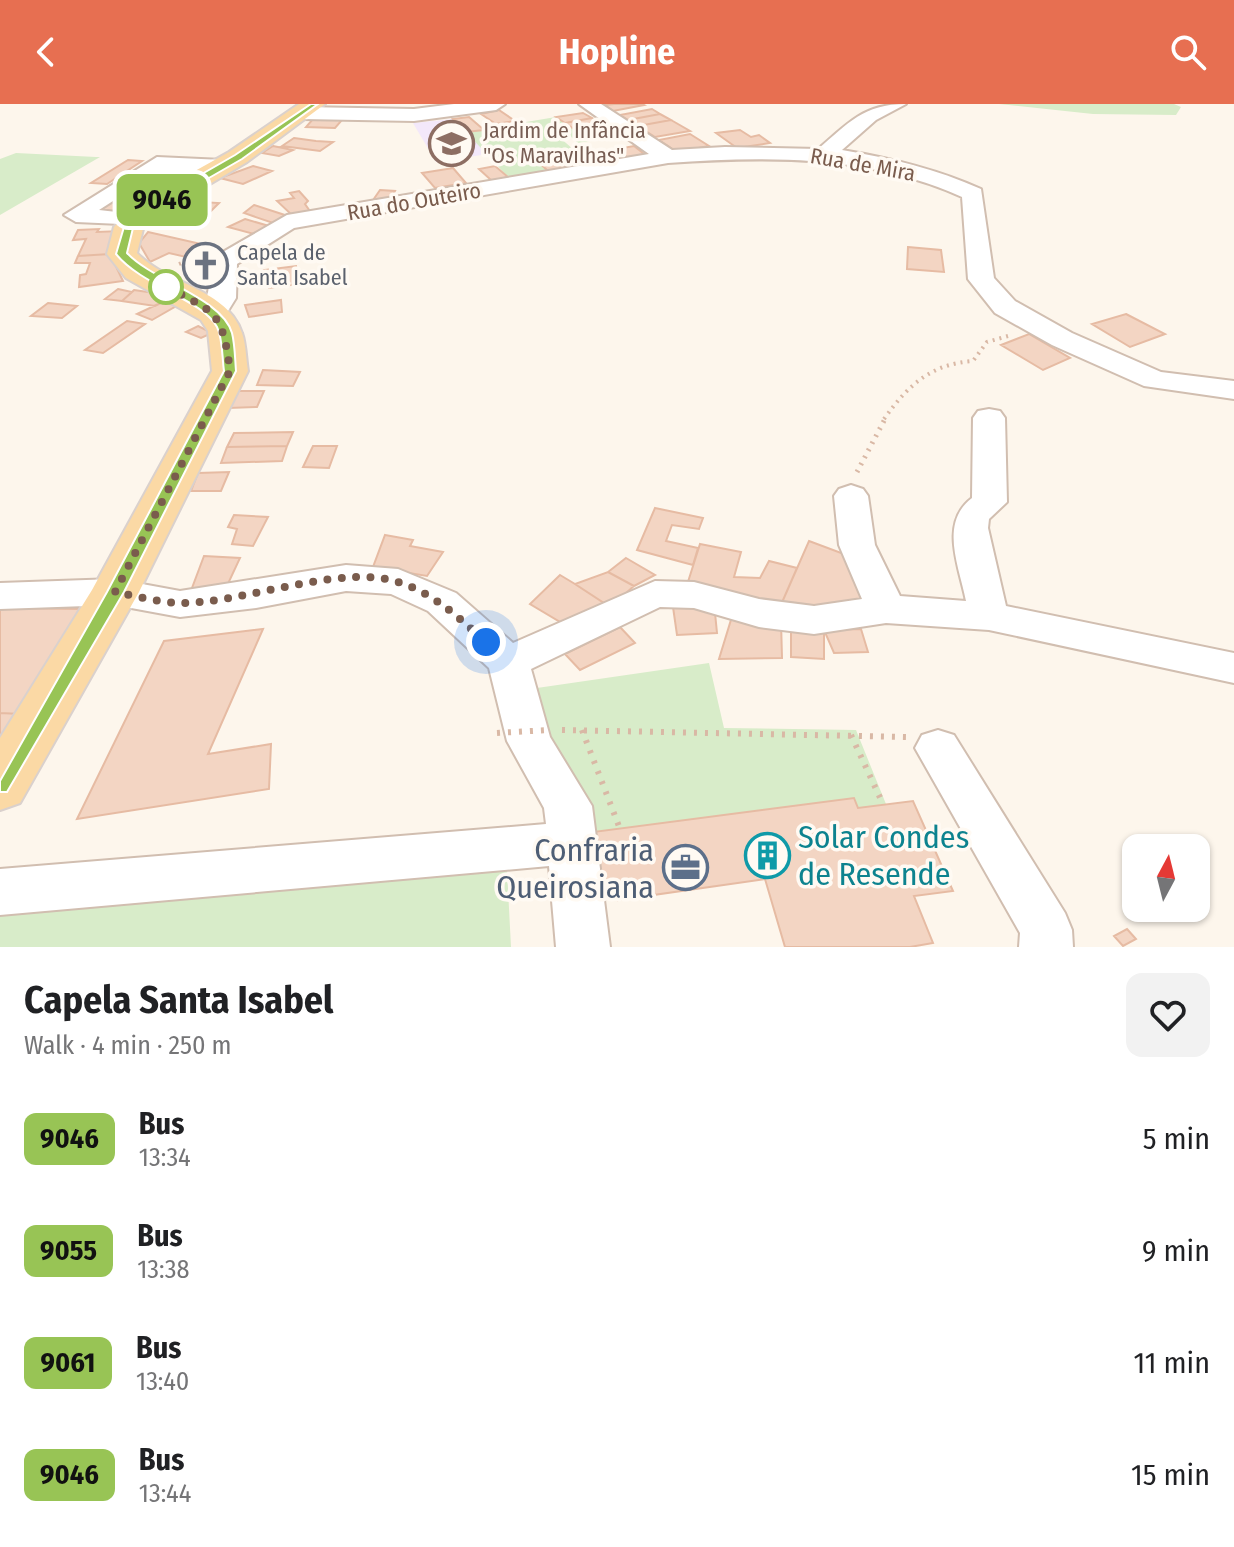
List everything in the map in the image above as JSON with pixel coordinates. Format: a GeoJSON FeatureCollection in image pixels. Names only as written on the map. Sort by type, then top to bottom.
{"type":"FeatureCollection","features":[{"type":"Feature","properties":{"kind":"main road"},"geometry":{"type":"LineString","coordinates":[[0,787],[115,592],[230,371],[225,331],[213,313],[137,271],[122,254],[123,240],[148,210],[308,108]]}},
{"type":"Feature","properties":{"kind":"street"},"geometry":{"type":"LineString","coordinates":[[308,108],[414,115],[496,104]]}},
{"type":"Feature","properties":{"kind":"street"},"geometry":{"type":"LineString","coordinates":[[588,104],[668,157]]}},
{"type":"Feature","properties":{"kind":"street"},"geometry":{"type":"LineString","coordinates":[[825,154],[869,116],[897,104]]}},
{"type":"Feature","properties":{"kind":"street","name":"Rua de Mira"},"geometry":{"type":"LineString","coordinates":[[668,157],[825,154],[885,163],[937,178],[973,194],[981,279],[1005,307],[1155,380],[1234,390]]}},
{"type":"Feature","properties":{"kind":"street","name":"Rua do Outeiro"},"geometry":{"type":"LineString","coordinates":[[231,256],[287,222],[668,157]]}},
{"type":"Feature","properties":{"kind":"street"},"geometry":{"type":"LineString","coordinates":[[148,210],[76,215],[157,163],[218,165]]}},
{"type":"Feature","properties":{"kind":"street"},"geometry":{"type":"LineString","coordinates":[[213,313],[223,298],[225,261],[231,256]]}},
{"type":"Feature","properties":{"kind":"street"},"geometry":{"type":"LineString","coordinates":[[989,418],[989,502],[972,515],[970,528],[989,616]]}},
{"type":"Feature","properties":{"kind":"street"},"geometry":{"type":"LineString","coordinates":[[851,496],[857,545],[886,609]]}},
{"type":"Feature","properties":{"kind":"street"},"geometry":{"type":"LineString","coordinates":[[0,596],[115,592],[180,604],[256,595],[346,578],[398,582],[442,602],[508,662],[529,741],[568,806],[583,947]]}},
{"type":"Feature","properties":{"kind":"street"},"geometry":{"type":"LineString","coordinates":[[508,662],[655,594],[694,595],[759,613],[814,620],[886,609],[989,616],[1234,668]]}},
{"type":"Feature","properties":{"kind":"street"},"geometry":{"type":"LineString","coordinates":[[929,742],[1046,930],[1046,947]]}},
{"type":"Feature","properties":{"kind":"street"},"geometry":{"type":"LineString","coordinates":[[0,892],[573,843]]}},
{"type":"Feature","properties":{"kind":"path"},"geometry":{"type":"LineString","coordinates":[[151,278],[197,254],[231,256]]}},
{"type":"Feature","properties":{"kind":"path"},"geometry":{"type":"LineString","coordinates":[[851,496],[861,460],[884,417],[902,395],[940,365],[973,361],[987,342],[1043,328]]}},
{"type":"Feature","properties":{"kind":"path"},"geometry":{"type":"LineString","coordinates":[[582,730],[620,829]]}},
{"type":"Feature","properties":{"kind":"path"},"geometry":{"type":"LineString","coordinates":[[497,733],[582,730],[851,735],[929,742]]}},
{"type":"Feature","properties":{"kind":"path"},"geometry":{"type":"LineString","coordinates":[[851,735],[883,804]]}},
{"type":"Feature","properties":{"kind":"shaded area","name":"Jardim de Infância \"Os Maravilhas\""},"geometry":{"type":"Polygon","coordinates":[[[453,119],[488,154],[436,162],[413,123],[453,119]]]}},
{"type":"Feature","properties":{"kind":"green space"},"geometry":{"type":"Polygon","coordinates":[[[999,104],[1174,104],[1181,107],[1176,115],[1093,114],[999,104]]]}},
{"type":"Feature","properties":{"kind":"green space"},"geometry":{"type":"Polygon","coordinates":[[[556,117],[582,135],[610,130],[619,136],[578,143],[569,135],[558,136],[574,150],[534,157],[548,171],[508,177],[466,132],[556,117]]]}},
{"type":"Feature","properties":{"kind":"green space"},"geometry":{"type":"Polygon","coordinates":[[[16,153],[100,157],[0,215],[0,159],[16,153]]]}},
{"type":"Feature","properties":{"kind":"green space"},"geometry":{"type":"Polygon","coordinates":[[[156,212],[207,215],[195,227],[144,224],[156,212]]]}},
{"type":"Feature","properties":{"kind":"green space"},"geometry":{"type":"Polygon","coordinates":[[[709,663],[724,728],[856,730],[886,804],[858,808],[853,798],[594,832],[530,689],[709,663]]]}},
{"type":"Feature","properties":{"kind":"green space"},"geometry":{"type":"Polygon","coordinates":[[[507,870],[511,947],[0,947],[0,916],[507,870]]]}},
{"type":"Feature","properties":{"kind":"building"},"geometry":{"type":"Polygon","coordinates":[[[605,105],[644,105],[613,111],[605,105]]]}},
{"type":"Feature","properties":{"kind":"building"},"geometry":{"type":"Polygon","coordinates":[[[652,109],[660,114],[628,120],[620,115],[652,109]]]}},
{"type":"Feature","properties":{"kind":"building"},"geometry":{"type":"Polygon","coordinates":[[[499,110],[515,121],[496,124],[481,114],[499,110]]]}},
{"type":"Feature","properties":{"kind":"building"},"geometry":{"type":"Polygon","coordinates":[[[583,113],[592,118],[565,123],[556,117],[583,113]]]}},
{"type":"Feature","properties":{"kind":"building"},"geometry":{"type":"Polygon","coordinates":[[[660,114],[671,120],[638,126],[628,120],[660,114]]]}},
{"type":"Feature","properties":{"kind":"building"},"geometry":{"type":"Polygon","coordinates":[[[469,117],[484,130],[466,132],[453,119],[469,117]]]}},
{"type":"Feature","properties":{"kind":"building"},"geometry":{"type":"Polygon","coordinates":[[[592,118],[601,124],[574,129],[565,123],[592,118]]]}},
{"type":"Feature","properties":{"kind":"building"},"geometry":{"type":"Polygon","coordinates":[[[313,119],[342,120],[335,128],[306,127],[313,119]]]}},
{"type":"Feature","properties":{"kind":"building"},"geometry":{"type":"Polygon","coordinates":[[[671,120],[690,131],[655,137],[638,126],[671,120]]]}},
{"type":"Feature","properties":{"kind":"building"},"geometry":{"type":"Polygon","coordinates":[[[601,124],[610,130],[582,135],[574,129],[601,124]]]}},
{"type":"Feature","properties":{"kind":"building"},"geometry":{"type":"Polygon","coordinates":[[[740,130],[751,137],[759,135],[770,143],[737,148],[716,133],[740,130]]]}},
{"type":"Feature","properties":{"kind":"building"},"geometry":{"type":"Polygon","coordinates":[[[690,134],[709,146],[677,152],[659,140],[690,134]]]}},
{"type":"Feature","properties":{"kind":"building"},"geometry":{"type":"Polygon","coordinates":[[[294,138],[333,142],[320,151],[282,146],[294,138]]]}},
{"type":"Feature","properties":{"kind":"building"},"geometry":{"type":"Polygon","coordinates":[[[273,146],[293,150],[279,156],[262,153],[273,146]]]}},
{"type":"Feature","properties":{"kind":"building"},"geometry":{"type":"Polygon","coordinates":[[[634,146],[648,157],[630,160],[617,149],[634,146]]]}},
{"type":"Feature","properties":{"kind":"building"},"geometry":{"type":"Polygon","coordinates":[[[617,149],[630,160],[613,163],[598,151],[617,149]]]}},
{"type":"Feature","properties":{"kind":"building"},"geometry":{"type":"Polygon","coordinates":[[[574,150],[591,164],[569,167],[554,153],[574,150]]]}},
{"type":"Feature","properties":{"kind":"building"},"geometry":{"type":"Polygon","coordinates":[[[554,153],[569,167],[548,171],[533,157],[554,153]]]}},
{"type":"Feature","properties":{"kind":"building"},"geometry":{"type":"Polygon","coordinates":[[[128,160],[142,161],[107,184],[91,183],[128,160]]]}},
{"type":"Feature","properties":{"kind":"building"},"geometry":{"type":"Polygon","coordinates":[[[253,166],[272,171],[243,184],[220,178],[253,166]]]}},
{"type":"Feature","properties":{"kind":"building"},"geometry":{"type":"Polygon","coordinates":[[[495,166],[508,177],[492,181],[479,169],[495,166]]]}},
{"type":"Feature","properties":{"kind":"building"},"geometry":{"type":"Polygon","coordinates":[[[453,168],[466,183],[435,188],[422,173],[453,168]]]}},
{"type":"Feature","properties":{"kind":"building"},"geometry":{"type":"Polygon","coordinates":[[[147,176],[168,178],[136,196],[119,195],[147,176]]]}},
{"type":"Feature","properties":{"kind":"building"},"geometry":{"type":"Polygon","coordinates":[[[380,190],[395,191],[388,204],[371,203],[380,190]]]}},
{"type":"Feature","properties":{"kind":"building"},"geometry":{"type":"Polygon","coordinates":[[[299,191],[308,201],[305,204],[312,214],[294,217],[277,201],[294,198],[290,193],[299,191]]]}},
{"type":"Feature","properties":{"kind":"building"},"geometry":{"type":"Polygon","coordinates":[[[119,195],[134,196],[106,216],[85,214],[119,195]]]}},
{"type":"Feature","properties":{"kind":"building"},"geometry":{"type":"Polygon","coordinates":[[[168,200],[219,203],[207,215],[156,212],[168,200]]]}},
{"type":"Feature","properties":{"kind":"building"},"geometry":{"type":"Polygon","coordinates":[[[254,205],[291,217],[276,224],[244,213],[254,205]]]}},
{"type":"Feature","properties":{"kind":"building"},"geometry":{"type":"Polygon","coordinates":[[[245,219],[269,226],[258,235],[228,227],[245,219]]]}},
{"type":"Feature","properties":{"kind":"building"},"geometry":{"type":"Polygon","coordinates":[[[99,229],[97,232],[121,231],[110,254],[78,256],[86,239],[73,240],[78,230],[99,229]]]}},
{"type":"Feature","properties":{"kind":"building"},"geometry":{"type":"Polygon","coordinates":[[[148,232],[210,246],[186,257],[169,253],[150,262],[139,243],[148,232]]]}},
{"type":"Feature","properties":{"kind":"building"},"geometry":{"type":"Polygon","coordinates":[[[908,247],[941,250],[944,272],[907,269],[908,247]]]}},
{"type":"Feature","properties":{"kind":"building"},"geometry":{"type":"Polygon","coordinates":[[[110,254],[123,281],[79,287],[80,275],[86,274],[90,263],[75,263],[78,256],[110,254]]]}},
{"type":"Feature","properties":{"kind":"building","name":"Capela de Santa Isabel"},"geometry":{"type":"Polygon","coordinates":[[[213,255],[219,271],[198,275],[193,259],[213,255]]]}},
{"type":"Feature","properties":{"kind":"building"},"geometry":{"type":"Polygon","coordinates":[[[296,266],[299,284],[269,288],[264,270],[296,266]]]}},
{"type":"Feature","properties":{"kind":"building"},"geometry":{"type":"Polygon","coordinates":[[[118,289],[132,292],[122,301],[105,299],[118,289]]]}},
{"type":"Feature","properties":{"kind":"building"},"geometry":{"type":"Polygon","coordinates":[[[134,290],[175,296],[155,306],[122,301],[134,290]]]}},
{"type":"Feature","properties":{"kind":"building"},"geometry":{"type":"Polygon","coordinates":[[[175,296],[185,301],[152,320],[137,314],[175,296]]]}},
{"type":"Feature","properties":{"kind":"building"},"geometry":{"type":"Polygon","coordinates":[[[281,300],[282,312],[249,317],[245,305],[281,300]]]}},
{"type":"Feature","properties":{"kind":"building"},"geometry":{"type":"Polygon","coordinates":[[[48,303],[77,306],[62,318],[31,316],[48,303]]]}},
{"type":"Feature","properties":{"kind":"building"},"geometry":{"type":"Polygon","coordinates":[[[1126,314],[1165,334],[1130,347],[1092,324],[1126,314]]]}},
{"type":"Feature","properties":{"kind":"building"},"geometry":{"type":"Polygon","coordinates":[[[127,321],[145,324],[103,353],[85,350],[127,321]]]}},
{"type":"Feature","properties":{"kind":"building"},"geometry":{"type":"Polygon","coordinates":[[[198,326],[212,333],[201,338],[186,332],[198,326]]]}},
{"type":"Feature","properties":{"kind":"building"},"geometry":{"type":"Polygon","coordinates":[[[1029,334],[1070,358],[1043,370],[1001,345],[1029,334]]]}},
{"type":"Feature","properties":{"kind":"building"},"geometry":{"type":"Polygon","coordinates":[[[263,370],[300,372],[293,386],[257,385],[263,370]]]}},
{"type":"Feature","properties":{"kind":"building"},"geometry":{"type":"Polygon","coordinates":[[[237,391],[264,391],[257,407],[229,408],[237,391]]]}},
{"type":"Feature","properties":{"kind":"building"},"geometry":{"type":"Polygon","coordinates":[[[293,432],[287,446],[227,447],[234,433],[293,432]]]}},
{"type":"Feature","properties":{"kind":"building"},"geometry":{"type":"Polygon","coordinates":[[[287,446],[282,461],[221,463],[227,447],[287,446]]]}},
{"type":"Feature","properties":{"kind":"building"},"geometry":{"type":"Polygon","coordinates":[[[313,446],[337,446],[329,468],[303,467],[313,446]]]}},
{"type":"Feature","properties":{"kind":"building"},"geometry":{"type":"Polygon","coordinates":[[[229,472],[221,491],[191,491],[198,473],[229,472]]]}},
{"type":"Feature","properties":{"kind":"building"},"geometry":{"type":"Polygon","coordinates":[[[655,508],[703,518],[699,529],[672,525],[666,541],[698,548],[693,565],[637,550],[655,508]]]}},
{"type":"Feature","properties":{"kind":"building"},"geometry":{"type":"Polygon","coordinates":[[[234,515],[268,517],[253,546],[232,544],[237,529],[228,527],[234,515]]]}},
{"type":"Feature","properties":{"kind":"building"},"geometry":{"type":"Polygon","coordinates":[[[385,535],[413,540],[410,546],[443,552],[427,576],[373,567],[385,535]]]}},
{"type":"Feature","properties":{"kind":"building"},"geometry":{"type":"Polygon","coordinates":[[[809,541],[860,560],[869,581],[863,609],[780,607],[809,541]]]}},
{"type":"Feature","properties":{"kind":"building"},"geometry":{"type":"Polygon","coordinates":[[[700,544],[741,552],[734,577],[760,578],[769,561],[797,568],[780,607],[687,585],[700,544]]]}},
{"type":"Feature","properties":{"kind":"building"},"geometry":{"type":"Polygon","coordinates":[[[204,556],[240,558],[226,588],[192,588],[204,556]]]}},
{"type":"Feature","properties":{"kind":"building"},"geometry":{"type":"Polygon","coordinates":[[[626,558],[655,575],[634,586],[608,572],[626,558]]]}},
{"type":"Feature","properties":{"kind":"building"},"geometry":{"type":"Polygon","coordinates":[[[608,572],[634,586],[610,607],[575,584],[608,572]]]}},
{"type":"Feature","properties":{"kind":"building"},"geometry":{"type":"Polygon","coordinates":[[[560,575],[610,607],[572,629],[530,604],[560,575]]]}},
{"type":"Feature","properties":{"kind":"building"},"geometry":{"type":"Polygon","coordinates":[[[672,600],[714,603],[717,633],[677,635],[672,600]]]}},
{"type":"Feature","properties":{"kind":"building"},"geometry":{"type":"Polygon","coordinates":[[[0,608],[86,609],[20,714],[0,713],[0,608]]]}},
{"type":"Feature","properties":{"kind":"building"},"geometry":{"type":"Polygon","coordinates":[[[734,610],[781,621],[782,658],[719,659],[734,610]]]}},
{"type":"Feature","properties":{"kind":"building"},"geometry":{"type":"Polygon","coordinates":[[[791,624],[824,630],[824,659],[791,657],[791,624]]]}},
{"type":"Feature","properties":{"kind":"building"},"geometry":{"type":"Polygon","coordinates":[[[620,627],[635,643],[580,670],[565,654],[620,627]]]}},
{"type":"Feature","properties":{"kind":"building"},"geometry":{"type":"Polygon","coordinates":[[[263,629],[208,754],[271,744],[269,789],[77,819],[164,641],[263,629]]]}},
{"type":"Feature","properties":{"kind":"building"},"geometry":{"type":"Polygon","coordinates":[[[861,629],[868,652],[834,653],[824,630],[861,629]]]}},
{"type":"Feature","properties":{"kind":"building"},"geometry":{"type":"Polygon","coordinates":[[[0,713],[20,714],[0,746],[0,713]]]}},
{"type":"Feature","properties":{"kind":"building","name":"Solar Condes de Resende"},"geometry":{"type":"Polygon","coordinates":[[[854,798],[858,808],[913,801],[953,891],[914,896],[933,943],[910,947],[785,947],[765,879],[618,900],[616,889],[602,891],[593,832],[854,798]]]}},
{"type":"Feature","properties":{"kind":"building"},"geometry":{"type":"Polygon","coordinates":[[[1127,929],[1136,939],[1123,946],[1114,936],[1127,929]]]}},
{"type":"Feature","properties":{"kind":"bus line","name":"9046"},"geometry":{"type":"LineString","coordinates":[[0,787],[115,592],[230,371],[225,331],[213,313],[137,271],[122,254],[123,240],[129,227],[144,211],[238,157],[314,104]]}},
{"type":"Feature","properties":{"kind":"place","name":"Jardim de Infância \"Os Maravilhas\""},"geometry":{"type":"Point","coordinates":[452,143]}},
{"type":"Feature","properties":{"kind":"place","name":"Capela de Santa Isabel"},"geometry":{"type":"Point","coordinates":[206,265]}},
{"type":"Feature","properties":{"kind":"place","name":"Solar Condes de Resende"},"geometry":{"type":"Point","coordinates":[767,855]}},
{"type":"Feature","properties":{"kind":"place","name":"Confraria Queirosiana"},"geometry":{"type":"Point","coordinates":[685,868]}},
{"type":"Feature","properties":{"kind":"route"},"geometry":{"type":"LineString","coordinates":[[166,287],[161,284],[213,313],[225,331],[230,371],[115,592],[180,604],[256,595],[346,578],[398,582],[442,602],[486,642]]}}]}
